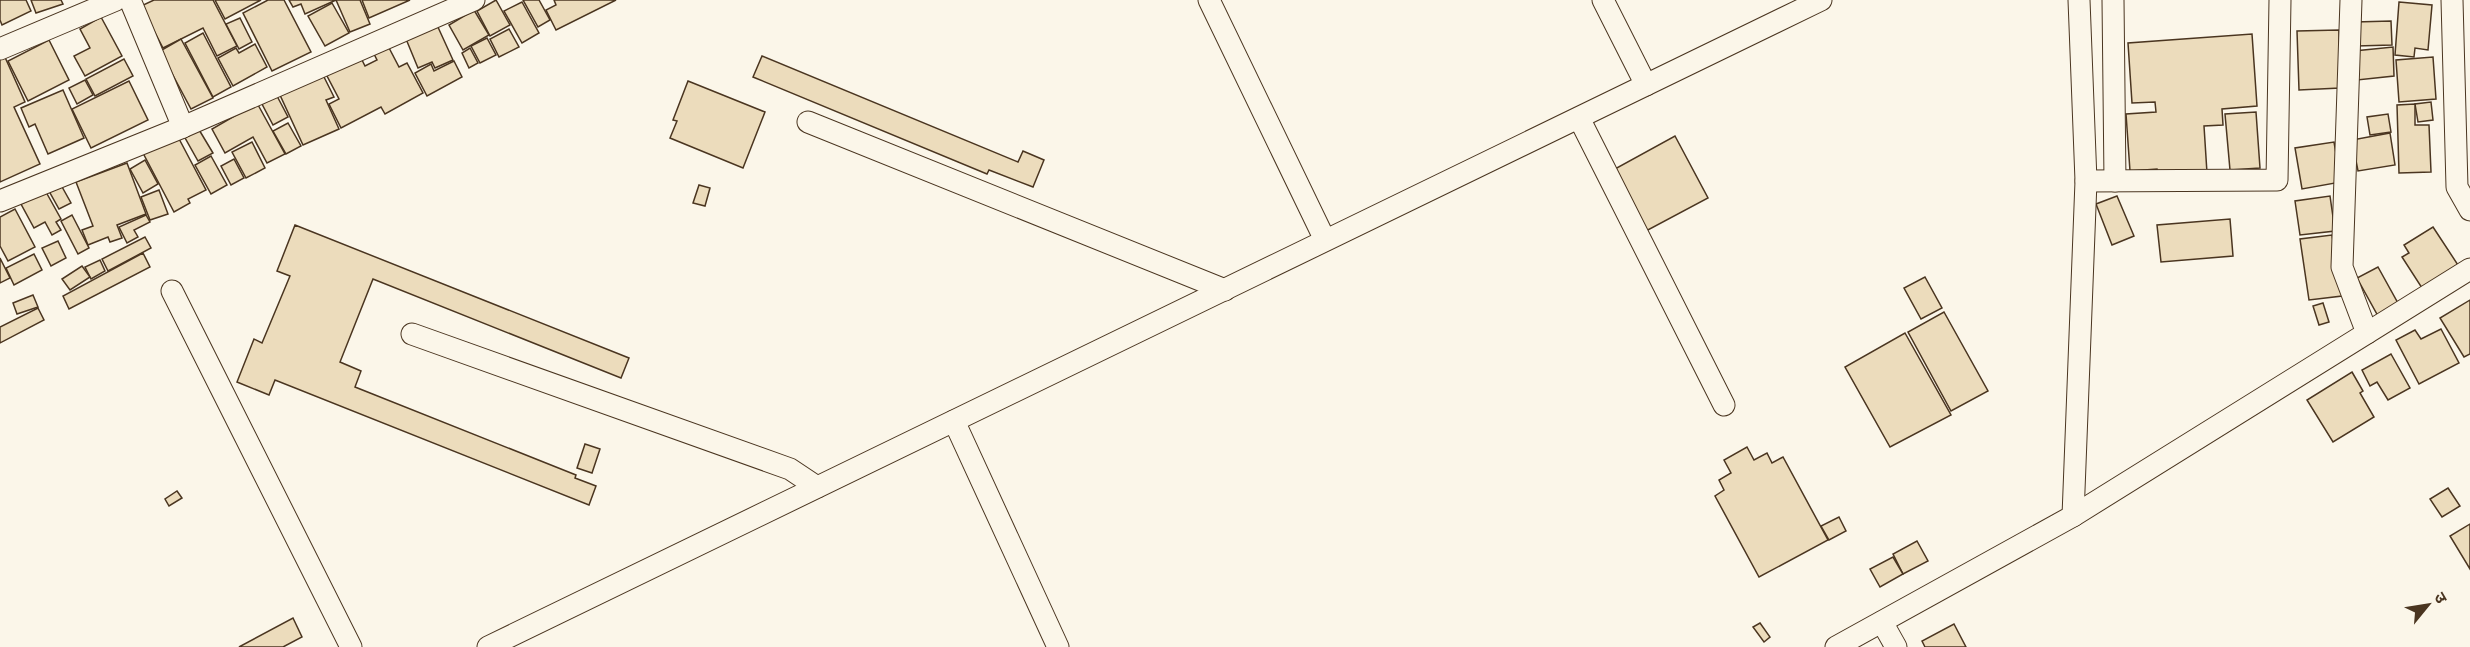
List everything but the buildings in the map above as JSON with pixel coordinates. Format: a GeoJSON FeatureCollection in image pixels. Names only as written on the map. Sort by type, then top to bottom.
{"type":"FeatureCollection","features":[{"type":"Feature","properties":{"kind":"street"},"geometry":{"type":"LineString","coordinates":[[0,49],[116,0]]}},
{"type":"Feature","properties":{"kind":"street"},"geometry":{"type":"LineString","coordinates":[[130,0],[183,127]]}},
{"type":"Feature","properties":{"kind":"street"},"geometry":{"type":"LineString","coordinates":[[1209,0],[1324,240]]}},
{"type":"Feature","properties":{"kind":"street"},"geometry":{"type":"LineString","coordinates":[[1603,0],[1646,85]]}},
{"type":"Feature","properties":{"kind":"street"},"geometry":{"type":"LineString","coordinates":[[488,647],[1821,0]]}},
{"type":"Feature","properties":{"kind":"street"},"geometry":{"type":"LineString","coordinates":[[2073,516],[2086,181],[2079,0]]}},
{"type":"Feature","properties":{"kind":"street"},"geometry":{"type":"LineString","coordinates":[[2113,0],[2115,181]]}},
{"type":"Feature","properties":{"kind":"street"},"geometry":{"type":"LineString","coordinates":[[2086,181],[2277,180],[2280,0],[2275,0]]}},
{"type":"Feature","properties":{"kind":"street"},"geometry":{"type":"LineString","coordinates":[[2351,0],[2342,267],[2367,333]]}},
{"type":"Feature","properties":{"kind":"street"},"geometry":{"type":"LineString","coordinates":[[2452,0],[2457,187],[2470,210]]}},
{"type":"Feature","properties":{"kind":"street"},"geometry":{"type":"LineString","coordinates":[[0,201],[183,127],[464,2]]}},
{"type":"Feature","properties":{"kind":"street"},"geometry":{"type":"LineString","coordinates":[[1579,118],[1724,405]]}},
{"type":"Feature","properties":{"kind":"street"},"geometry":{"type":"LineString","coordinates":[[808,123],[1225,290]]}},
{"type":"Feature","properties":{"kind":"street"},"geometry":{"type":"LineString","coordinates":[[1836,647],[2073,516],[2470,269]]}},
{"type":"Feature","properties":{"kind":"street"},"geometry":{"type":"LineString","coordinates":[[172,291],[351,647]]}},
{"type":"Feature","properties":{"kind":"street"},"geometry":{"type":"LineString","coordinates":[[412,333],[790,469],[818,487]]}},
{"type":"Feature","properties":{"kind":"street"},"geometry":{"type":"LineString","coordinates":[[954,421],[1058,647]]}},
{"type":"Feature","properties":{"kind":"street"},"geometry":{"type":"LineString","coordinates":[[1882,622],[1896,647]]}}]}
